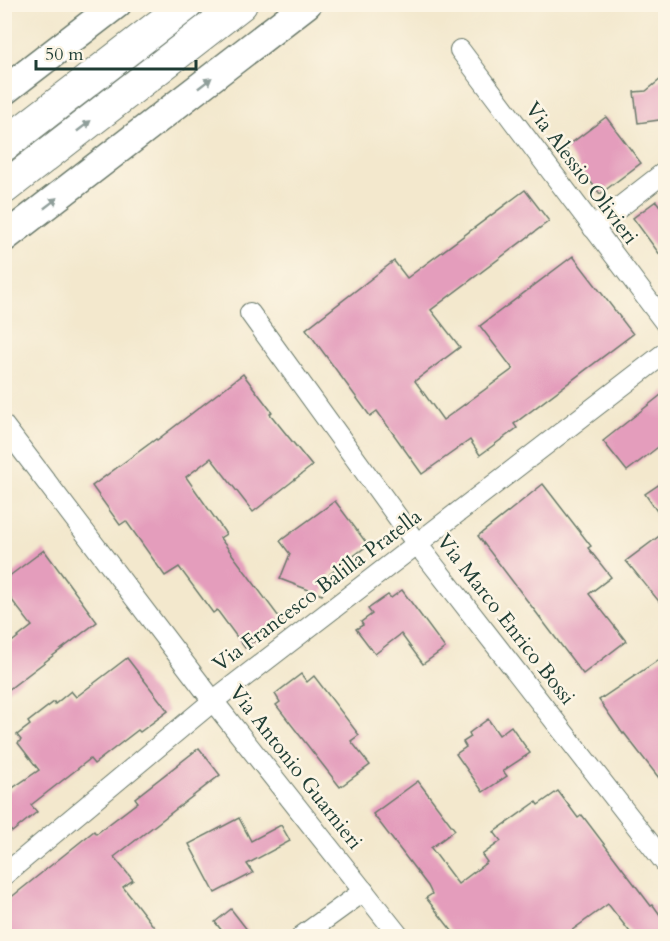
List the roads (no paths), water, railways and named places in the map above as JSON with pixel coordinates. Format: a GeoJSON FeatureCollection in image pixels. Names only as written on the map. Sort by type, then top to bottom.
{"type":"FeatureCollection","features":[{"type":"Feature","properties":{"kind":"main road"},"geometry":{"type":"LineString","coordinates":[[4,145],[187,4]]}},
{"type":"Feature","properties":{"kind":"main road"},"geometry":{"type":"LineString","coordinates":[[4,188],[242,4]]}},
{"type":"Feature","properties":{"kind":"street"},"geometry":{"type":"LineString","coordinates":[[4,91],[117,4]]}},
{"type":"Feature","properties":{"kind":"street"},"geometry":{"type":"LineString","coordinates":[[4,238],[307,4]]}},
{"type":"Feature","properties":{"kind":"street","name":"Via Alessio Olivieri"},"geometry":{"type":"LineString","coordinates":[[460,50],[666,324]]}},
{"type":"Feature","properties":{"kind":"street"},"geometry":{"type":"LineString","coordinates":[[593,228],[666,171]]}},
{"type":"Feature","properties":{"kind":"street","name":"Via Marco Enrico Bossi"},"geometry":{"type":"LineString","coordinates":[[250,313],[417,544],[666,864]]}},
{"type":"Feature","properties":{"kind":"street","name":"Via Francesco Balilla Pratella"},"geometry":{"type":"LineString","coordinates":[[4,875],[213,700],[666,352]]}},
{"type":"Feature","properties":{"kind":"street","name":"Via Antonio Guarnieri"},"geometry":{"type":"LineString","coordinates":[[4,426],[213,700],[399,936]]}},
{"type":"Feature","properties":{"kind":"street"},"geometry":{"type":"LineString","coordinates":[[302,936],[364,891]]}}]}
